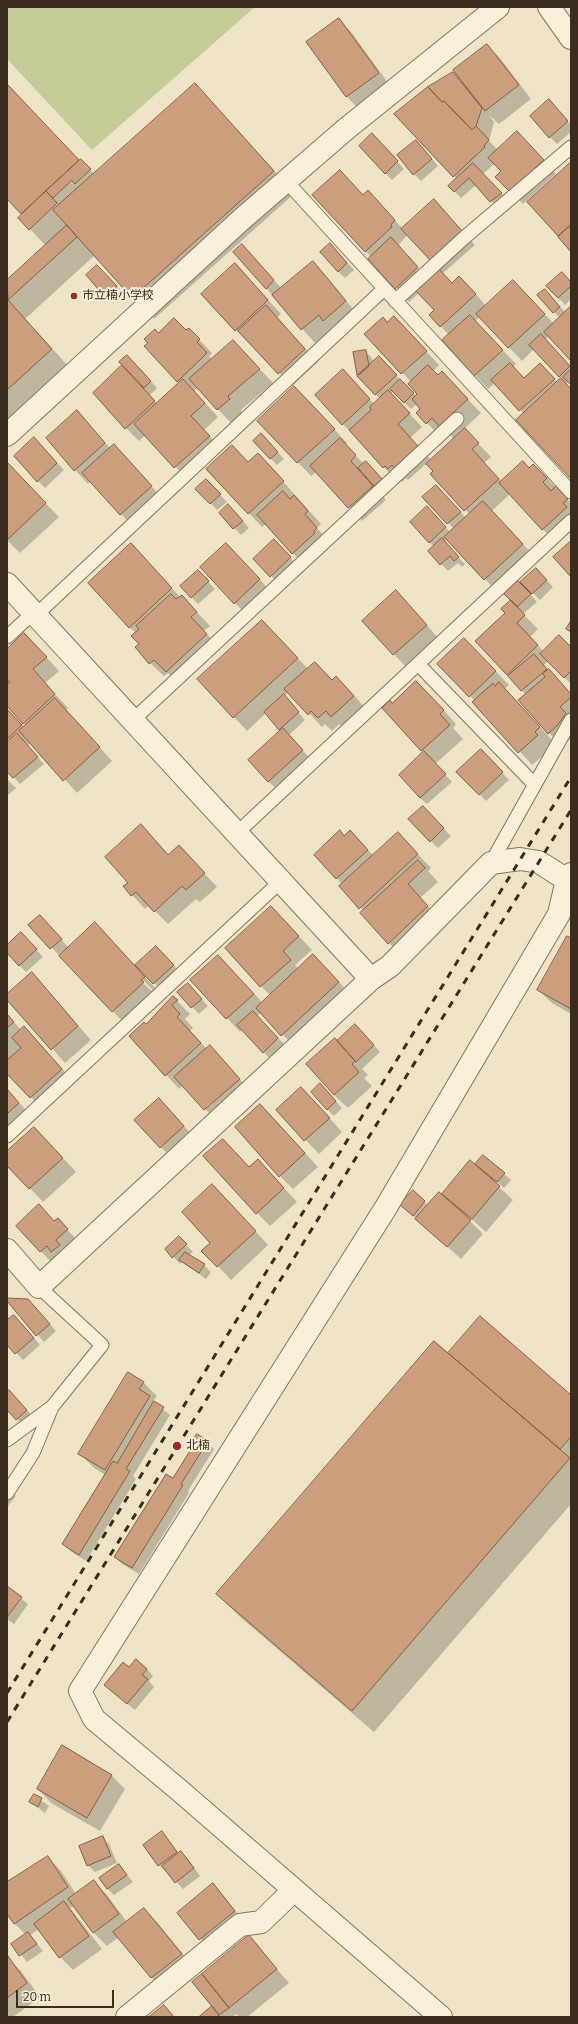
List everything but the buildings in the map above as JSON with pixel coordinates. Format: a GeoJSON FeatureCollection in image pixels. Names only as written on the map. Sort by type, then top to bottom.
{"type":"FeatureCollection","features":[{"type":"Feature","properties":{"kind":"street"},"geometry":{"type":"LineString","coordinates":[[7,435],[242,219],[346,129],[498,7]]}},
{"type":"Feature","properties":{"kind":"street"},"geometry":{"type":"LineString","coordinates":[[549,7],[571,38]]}},
{"type":"Feature","properties":{"kind":"street"},"geometry":{"type":"LineString","coordinates":[[7,584],[371,979]]}},
{"type":"Feature","properties":{"kind":"street"},"geometry":{"type":"LineString","coordinates":[[7,1250],[39,1287],[371,979],[390,966],[491,863],[520,859],[538,862],[569,877],[559,914],[385,1209],[80,1691],[94,1720],[441,2017]]}},
{"type":"Feature","properties":{"kind":"street"},"geometry":{"type":"LineString","coordinates":[[126,2017],[240,1924],[261,1922],[294,1890]]}},
{"type":"Feature","properties":{"kind":"lane"},"geometry":{"type":"LineString","coordinates":[[395,301],[465,237],[571,147]]}},
{"type":"Feature","properties":{"kind":"lane"},"geometry":{"type":"LineString","coordinates":[[286,181],[571,492]]}},
{"type":"Feature","properties":{"kind":"lane"},"geometry":{"type":"LineString","coordinates":[[7,638],[35,614],[384,289]]}},
{"type":"Feature","properties":{"kind":"lane"},"geometry":{"type":"LineString","coordinates":[[133,720],[457,419]]}},
{"type":"Feature","properties":{"kind":"lane"},"geometry":{"type":"LineString","coordinates":[[237,833],[571,521]]}},
{"type":"Feature","properties":{"kind":"lane"},"geometry":{"type":"LineString","coordinates":[[418,664],[534,785]]}},
{"type":"Feature","properties":{"kind":"lane"},"geometry":{"type":"LineString","coordinates":[[491,863],[571,720]]}},
{"type":"Feature","properties":{"kind":"lane"},"geometry":{"type":"LineString","coordinates":[[7,1136],[281,881]]}},
{"type":"Feature","properties":{"kind":"lane"},"geometry":{"type":"LineString","coordinates":[[7,1440],[52,1407],[102,1345],[39,1287]]}},
{"type":"Feature","properties":{"kind":"lane"},"geometry":{"type":"LineString","coordinates":[[7,1493],[33,1453],[52,1407]]}},
{"type":"Feature","properties":{"kind":"green space"},"geometry":{"type":"Polygon","coordinates":[[[7,7],[255,7],[92,150],[7,59],[7,7]]]}},
{"type":"Feature","properties":{"kind":"railway"},"geometry":{"type":"LineString","coordinates":[[7,1693],[571,777]]}},
{"type":"Feature","properties":{"kind":"railway"},"geometry":{"type":"LineString","coordinates":[[7,1722],[571,810]]}},
{"type":"Feature","properties":{"kind":"place","name":"市立楠小学校"},"geometry":{"type":"Point","coordinates":[74,296]}},
{"type":"Feature","properties":{"kind":"place","name":"北楠"},"geometry":{"type":"Point","coordinates":[177,1446]}}]}
